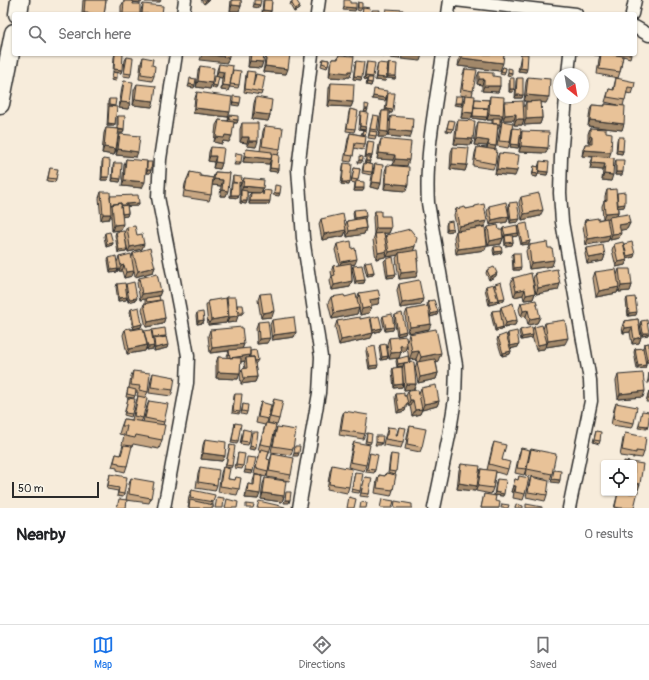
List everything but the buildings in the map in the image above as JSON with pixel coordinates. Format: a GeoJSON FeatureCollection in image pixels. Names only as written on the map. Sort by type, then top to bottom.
{"type":"FeatureCollection","features":[{"type":"Feature","properties":{"kind":"street"},"geometry":{"type":"LineString","coordinates":[[18,12],[20,0]]}},
{"type":"Feature","properties":{"kind":"street"},"geometry":{"type":"LineString","coordinates":[[183,12],[185,0]]}},
{"type":"Feature","properties":{"kind":"street"},"geometry":{"type":"LineString","coordinates":[[317,12],[319,0]]}},
{"type":"Feature","properties":{"kind":"street"},"geometry":{"type":"LineString","coordinates":[[448,12],[450,0]]}},
{"type":"Feature","properties":{"kind":"street"},"geometry":{"type":"LineString","coordinates":[[455,0],[500,3],[561,12]]}},
{"type":"Feature","properties":{"kind":"street"},"geometry":{"type":"LineString","coordinates":[[632,12],[635,0]]}},
{"type":"Feature","properties":{"kind":"street"},"geometry":{"type":"LineString","coordinates":[[637,28],[649,35]]}},
{"type":"Feature","properties":{"kind":"street"},"geometry":{"type":"LineString","coordinates":[[0,104],[12,43]]}},
{"type":"Feature","properties":{"kind":"street"},"geometry":{"type":"LineString","coordinates":[[164,508],[187,383],[188,356],[158,197],[160,160],[176,56]]}},
{"type":"Feature","properties":{"kind":"street"},"geometry":{"type":"LineString","coordinates":[[299,508],[320,393],[321,357],[303,238],[298,169],[312,56]]}},
{"type":"Feature","properties":{"kind":"street"},"geometry":{"type":"LineString","coordinates":[[434,508],[455,399],[456,365],[428,203],[427,182],[429,153],[443,56]]}},
{"type":"Feature","properties":{"kind":"street"},"geometry":{"type":"LineString","coordinates":[[569,68],[570,56]]}},
{"type":"Feature","properties":{"kind":"street"},"geometry":{"type":"LineString","coordinates":[[565,104],[561,157],[560,193],[562,222],[590,380],[591,401],[569,508]]}}]}
